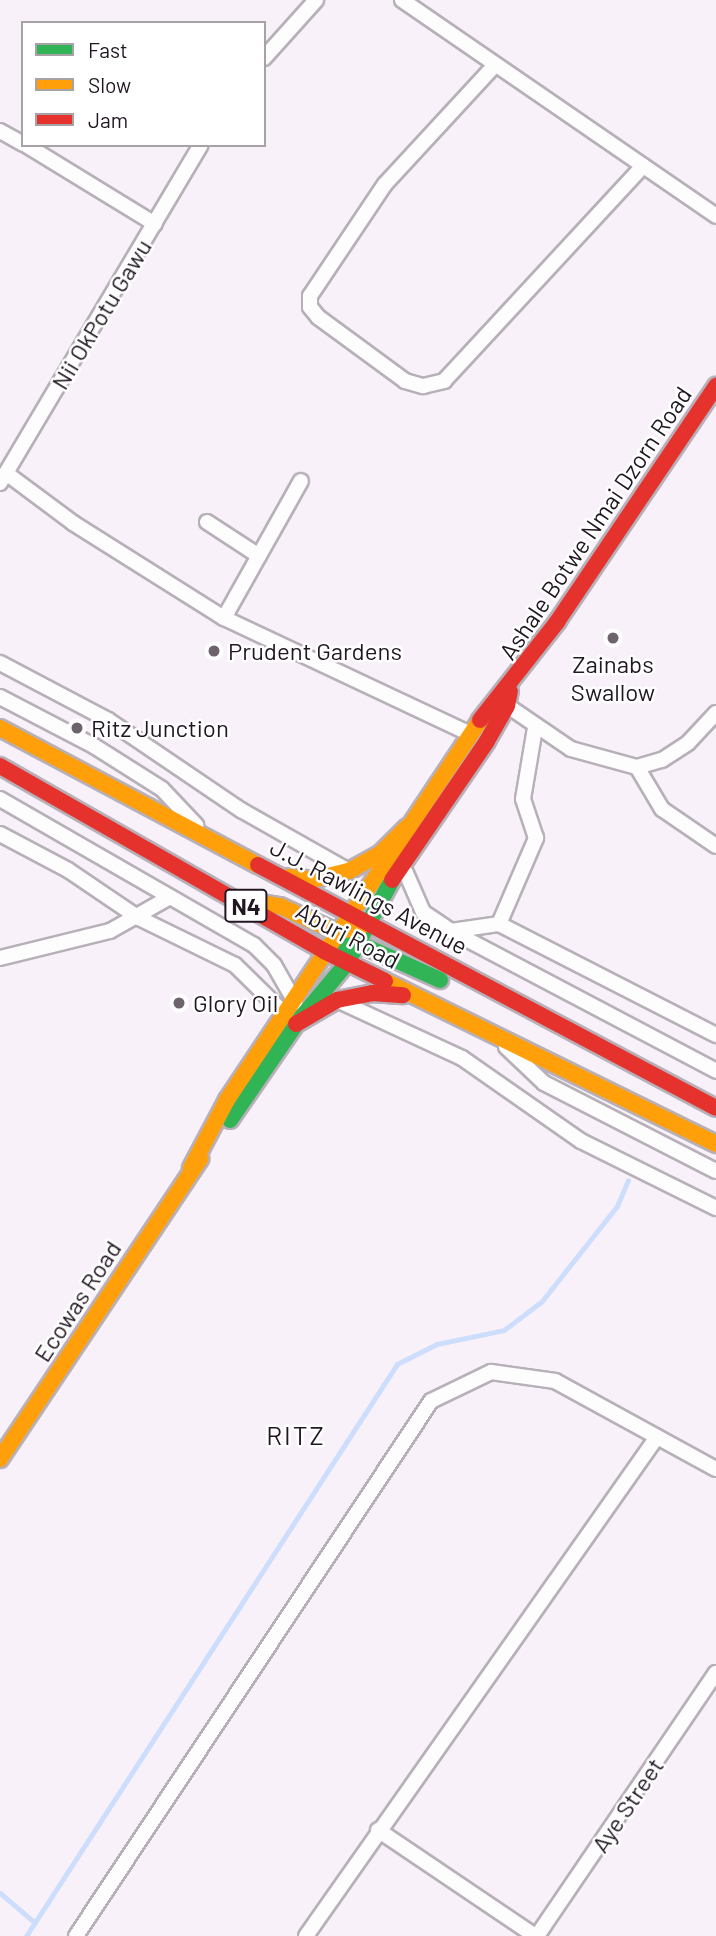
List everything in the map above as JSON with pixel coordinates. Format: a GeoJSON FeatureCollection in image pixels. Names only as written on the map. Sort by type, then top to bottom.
{"type":"FeatureCollection","features":[{"type":"Feature","properties":{"kind":"main road","name":"Ashale Botwe Nmai Dzorn Road"},"geometry":{"type":"LineString","coordinates":[[502,702],[511,685],[710,408],[716,386]]}},
{"type":"Feature","properties":{"kind":"main road"},"geometry":{"type":"LineString","coordinates":[[292,1014],[324,951],[349,911],[470,734],[502,702]]}},
{"type":"Feature","properties":{"kind":"main road","name":"Ecowas Road"},"geometry":{"type":"LineString","coordinates":[[191,1168],[203,1139],[271,1035],[346,962],[359,943],[398,868],[502,702]]}},
{"type":"Feature","properties":{"kind":"main road","name":"J.J. Rawlings Avenue"},"geometry":{"type":"LineString","coordinates":[[0,727],[202,832],[716,1108]]}},
{"type":"Feature","properties":{"kind":"main road","name":"Aburi Road"},"geometry":{"type":"LineString","coordinates":[[0,766],[324,951],[496,1035]]}},
{"type":"Feature","properties":{"kind":"main road"},"geometry":{"type":"LineString","coordinates":[[281,876],[312,880],[349,871],[380,854],[407,827]]}},
{"type":"Feature","properties":{"kind":"main road"},"geometry":{"type":"LineString","coordinates":[[241,903],[281,906],[336,932],[371,923]]}},
{"type":"Feature","properties":{"kind":"main road"},"geometry":{"type":"LineString","coordinates":[[324,951],[359,943],[441,980],[487,985]]}},
{"type":"Feature","properties":{"kind":"main road"},"geometry":{"type":"LineString","coordinates":[[292,1014],[337,1000],[372,993],[416,996]]}},
{"type":"Feature","properties":{"kind":"main road","name":"Ecowas Road"},"geometry":{"type":"LineString","coordinates":[[0,1459],[292,1014]]}},
{"type":"Feature","properties":{"kind":"main road","name":"N4"},"geometry":{"type":"LineString","coordinates":[[496,1035],[716,1144]]}},
{"type":"Feature","properties":{"kind":"street"},"geometry":{"type":"LineString","coordinates":[[266,56],[316,0]]}},
{"type":"Feature","properties":{"kind":"street"},"geometry":{"type":"LineString","coordinates":[[402,0],[716,216]]}},
{"type":"Feature","properties":{"kind":"street"},"geometry":{"type":"LineString","coordinates":[[495,65],[385,184],[310,296],[310,307],[318,317],[405,381],[424,386],[444,381],[643,166]]}},
{"type":"Feature","properties":{"kind":"street"},"geometry":{"type":"LineString","coordinates":[[0,131],[21,142]]}},
{"type":"Feature","properties":{"kind":"street"},"geometry":{"type":"LineString","coordinates":[[29,147],[155,224]]}},
{"type":"Feature","properties":{"kind":"street","name":"Nii OkPotu Gawu"},"geometry":{"type":"LineString","coordinates":[[3,478],[200,147]]}},
{"type":"Feature","properties":{"kind":"street"},"geometry":{"type":"LineString","coordinates":[[3,478],[225,618],[470,734]]}},
{"type":"Feature","properties":{"kind":"street"},"geometry":{"type":"LineString","coordinates":[[225,618],[301,481]]}},
{"type":"Feature","properties":{"kind":"street"},"geometry":{"type":"LineString","coordinates":[[207,522],[259,556]]}},
{"type":"Feature","properties":{"kind":"street"},"geometry":{"type":"LineString","coordinates":[[0,663],[108,720],[241,810],[349,871]]}},
{"type":"Feature","properties":{"kind":"street"},"geometry":{"type":"LineString","coordinates":[[0,697],[94,746],[162,789],[202,832]]}},
{"type":"Feature","properties":{"kind":"street"},"geometry":{"type":"LineString","coordinates":[[502,702],[535,728],[571,749],[637,766],[662,760],[688,743],[716,713]]}},
{"type":"Feature","properties":{"kind":"street"},"geometry":{"type":"LineString","coordinates":[[499,923],[536,838],[523,799],[535,728]]}},
{"type":"Feature","properties":{"kind":"street"},"geometry":{"type":"LineString","coordinates":[[637,766],[662,809],[716,846]]}},
{"type":"Feature","properties":{"kind":"street"},"geometry":{"type":"LineString","coordinates":[[0,799],[254,945],[274,965],[292,1014]]}},
{"type":"Feature","properties":{"kind":"street"},"geometry":{"type":"LineString","coordinates":[[0,835],[68,870],[139,918],[235,965],[292,1014]]}},
{"type":"Feature","properties":{"kind":"street"},"geometry":{"type":"LineString","coordinates":[[398,868],[406,873],[423,912],[451,931],[716,1071]]}},
{"type":"Feature","properties":{"kind":"street"},"geometry":{"type":"LineString","coordinates":[[0,958],[110,931],[139,918],[170,897]]}},
{"type":"Feature","properties":{"kind":"street"},"geometry":{"type":"LineString","coordinates":[[451,931],[499,923],[716,1035]]}},
{"type":"Feature","properties":{"kind":"street"},"geometry":{"type":"LineString","coordinates":[[337,1000],[462,1058],[581,1141],[716,1208]]}},
{"type":"Feature","properties":{"kind":"street"},"geometry":{"type":"LineString","coordinates":[[496,1035],[544,1083],[716,1171]]}},
{"type":"Feature","properties":{"kind":"street"},"geometry":{"type":"LineString","coordinates":[[76,1936],[431,1401],[491,1372],[555,1381],[716,1469]]}},
{"type":"Feature","properties":{"kind":"street"},"geometry":{"type":"LineString","coordinates":[[306,1936],[657,1437]]}},
{"type":"Feature","properties":{"kind":"street","name":"Aye Street"},"geometry":{"type":"LineString","coordinates":[[536,1936],[716,1673]]}},
{"type":"Feature","properties":{"kind":"street"},"geometry":{"type":"LineString","coordinates":[[378,1830],[536,1936]]}},
{"type":"Feature","properties":{"kind":"waterway"},"geometry":{"type":"LineString","coordinates":[[26,1936],[397,1364],[437,1344],[504,1330],[542,1301],[617,1206],[628,1180]]}},
{"type":"Feature","properties":{"kind":"waterway"},"geometry":{"type":"LineString","coordinates":[[0,1893],[35,1923]]}},
{"type":"Feature","properties":{"kind":"traffic: fast"},"geometry":{"type":"LineString","coordinates":[[230,1120],[296,1024],[347,963],[392,880]]}},
{"type":"Feature","properties":{"kind":"traffic: fast"},"geometry":{"type":"LineString","coordinates":[[324,951],[358,943],[440,980]]}},
{"type":"Feature","properties":{"kind":"traffic: slow"},"geometry":{"type":"LineString","coordinates":[[191,1168],[227,1100],[480,720]]}},
{"type":"Feature","properties":{"kind":"traffic: slow"},"geometry":{"type":"LineString","coordinates":[[0,728],[258,865]]}},
{"type":"Feature","properties":{"kind":"traffic: slow"},"geometry":{"type":"LineString","coordinates":[[289,877],[312,880],[349,871],[380,854],[407,827]]}},
{"type":"Feature","properties":{"kind":"traffic: slow"},"geometry":{"type":"LineString","coordinates":[[260,903],[280,906],[336,932],[361,927]]}},
{"type":"Feature","properties":{"kind":"traffic: slow"},"geometry":{"type":"LineString","coordinates":[[385,981],[716,1144]]}},
{"type":"Feature","properties":{"kind":"traffic: slow"},"geometry":{"type":"LineString","coordinates":[[0,1459],[200,1159]]}},
{"type":"Feature","properties":{"kind":"traffic: jam"},"geometry":{"type":"LineString","coordinates":[[480,720],[557,622],[716,386]]}},
{"type":"Feature","properties":{"kind":"traffic: jam"},"geometry":{"type":"LineString","coordinates":[[392,880],[487,741],[507,706],[510,691]]}},
{"type":"Feature","properties":{"kind":"traffic: jam"},"geometry":{"type":"LineString","coordinates":[[0,766],[324,951],[385,981]]}},
{"type":"Feature","properties":{"kind":"traffic: jam"},"geometry":{"type":"LineString","coordinates":[[258,865],[716,1108]]}},
{"type":"Feature","properties":{"kind":"traffic: jam"},"geometry":{"type":"LineString","coordinates":[[296,1024],[337,1000],[372,993],[403,995]]}},
{"type":"Feature","properties":{"kind":"place","name":"Zainabs Swallow"},"geometry":{"type":"Point","coordinates":[613,638]}},
{"type":"Feature","properties":{"kind":"place","name":"Prudent Gardens"},"geometry":{"type":"Point","coordinates":[214,651]}},
{"type":"Feature","properties":{"kind":"place","name":"Ritz Junction"},"geometry":{"type":"Point","coordinates":[77,728]}},
{"type":"Feature","properties":{"kind":"place","name":"Glory Oil"},"geometry":{"type":"Point","coordinates":[179,1003]}},
{"type":"Feature","properties":{"kind":"district","name":"RITZ"},"geometry":{"type":"Point","coordinates":[296,1435]}}]}
